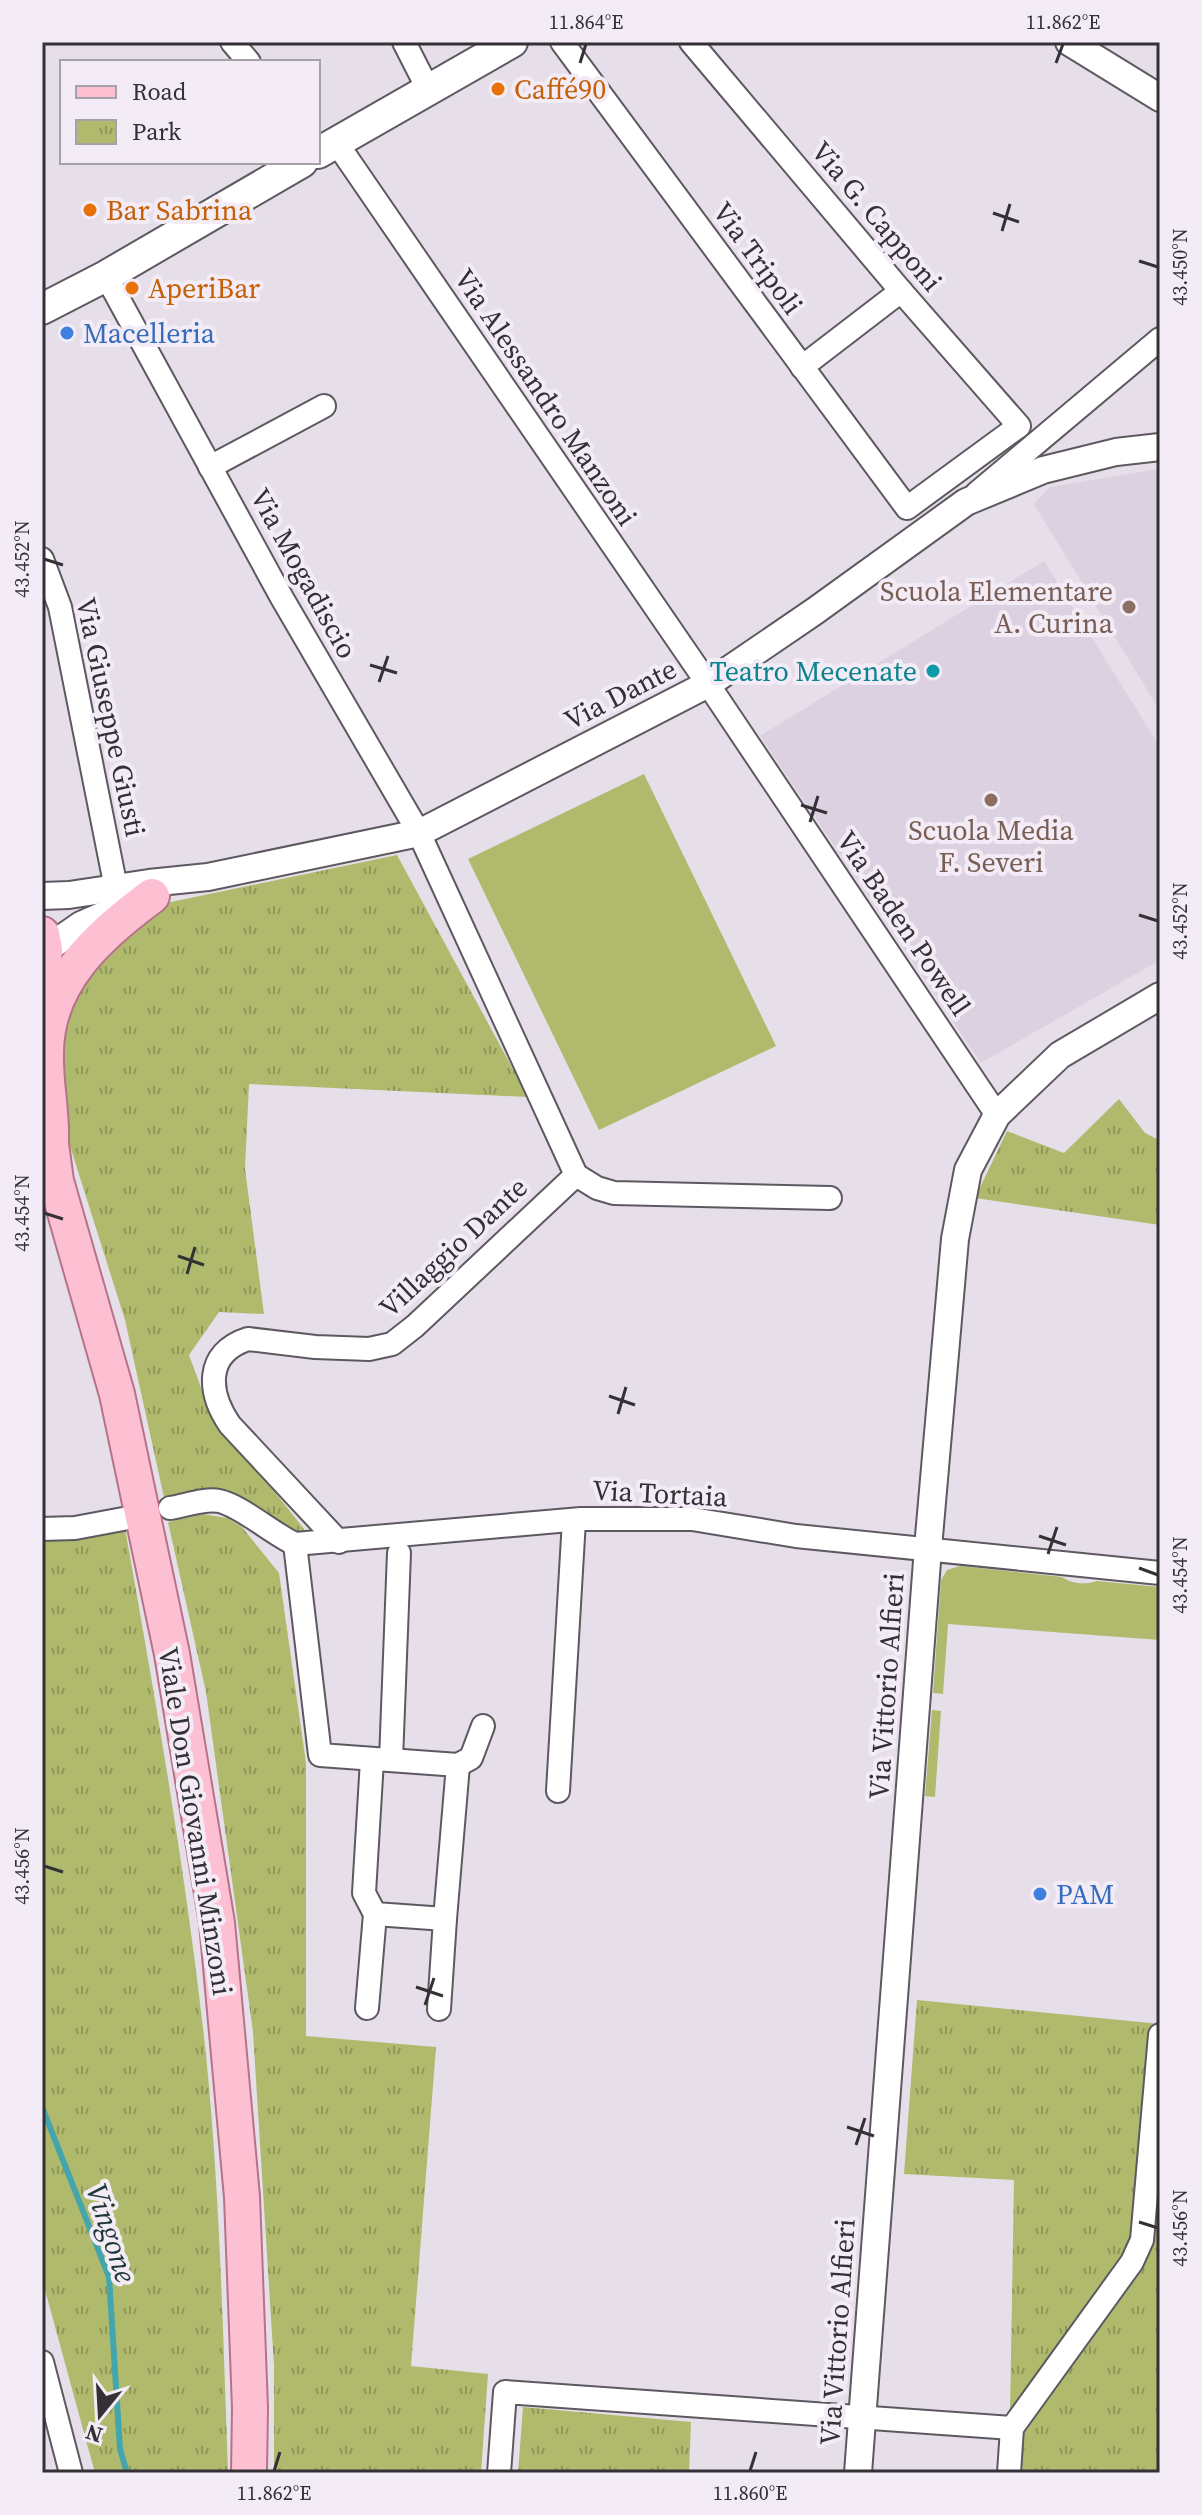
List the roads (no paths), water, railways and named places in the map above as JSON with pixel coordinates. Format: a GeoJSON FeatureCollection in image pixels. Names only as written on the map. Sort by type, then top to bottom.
{"type":"FeatureCollection","features":[{"type":"Feature","properties":{"kind":"main road"},"geometry":{"type":"LineString","coordinates":[[320,149],[512,42]]}},
{"type":"Feature","properties":{"kind":"main road"},"geometry":{"type":"LineString","coordinates":[[42,309],[106,276],[295,164]]}},
{"type":"Feature","properties":{"kind":"main road","name":"Viale Don Giovanni Minzoni"},"geometry":{"type":"LineString","coordinates":[[152,896],[94,943],[56,1001],[45,1052],[52,1112],[48,1150],[117,1394],[172,1654],[217,1923],[242,2197],[250,2408],[249,2473]]}},
{"type":"Feature","properties":{"kind":"street"},"geometry":{"type":"LineString","coordinates":[[232,42],[247,60]]}},
{"type":"Feature","properties":{"kind":"street"},"geometry":{"type":"LineString","coordinates":[[404,42],[428,89]]}},
{"type":"Feature","properties":{"kind":"street","name":"Via Tripoli"},"geometry":{"type":"LineString","coordinates":[[562,42],[907,508]]}},
{"type":"Feature","properties":{"kind":"street","name":"Via G. Capponi"},"geometry":{"type":"LineString","coordinates":[[691,42],[1019,426],[907,508]]}},
{"type":"Feature","properties":{"kind":"street"},"geometry":{"type":"LineString","coordinates":[[1069,42],[1160,98]]}},
{"type":"Feature","properties":{"kind":"street","name":"Via Alessandro Manzoni"},"geometry":{"type":"LineString","coordinates":[[320,151],[708,684]]}},
{"type":"Feature","properties":{"kind":"street","name":"Via Mogadiscio"},"geometry":{"type":"LineString","coordinates":[[106,276],[282,598],[419,833]]}},
{"type":"Feature","properties":{"kind":"street"},"geometry":{"type":"LineString","coordinates":[[802,367],[901,291]]}},
{"type":"Feature","properties":{"kind":"street"},"geometry":{"type":"LineString","coordinates":[[966,502],[1160,339]]}},
{"type":"Feature","properties":{"kind":"street"},"geometry":{"type":"LineString","coordinates":[[210,467],[324,406]]}},
{"type":"Feature","properties":{"kind":"street","name":"Via Dante"},"geometry":{"type":"LineString","coordinates":[[42,896],[208,877],[419,833],[708,684],[966,502],[1043,470],[1116,452],[1160,447]]}},
{"type":"Feature","properties":{"kind":"street","name":"Via Giuseppe Giusti"},"geometry":{"type":"LineString","coordinates":[[42,559],[60,607],[116,888]]}},
{"type":"Feature","properties":{"kind":"street","name":"Via Baden Powell"},"geometry":{"type":"LineString","coordinates":[[708,684],[997,1115]]}},
{"type":"Feature","properties":{"kind":"street"},"geometry":{"type":"LineString","coordinates":[[419,833],[576,1175],[597,1188],[614,1193],[830,1198]]}},
{"type":"Feature","properties":{"kind":"street","name":"Via Dante"},"geometry":{"type":"LineString","coordinates":[[43,952],[81,925],[128,904],[208,877]]}},
{"type":"Feature","properties":{"kind":"street","name":"Via Vittorio Alfieri"},"geometry":{"type":"LineString","coordinates":[[858,2473],[928,1548],[955,1239],[968,1170],[997,1115],[1060,1055],[1160,996]]}},
{"type":"Feature","properties":{"kind":"street","name":"Villaggio Dante"},"geometry":{"type":"LineString","coordinates":[[339,1542],[230,1425],[218,1407],[213,1386],[224,1352],[234,1343],[248,1339],[362,1349],[392,1344],[424,1318],[576,1175]]}},
{"type":"Feature","properties":{"kind":"street"},"geometry":{"type":"LineString","coordinates":[[170,1508],[217,1500],[233,1506],[275,1535],[295,1544],[320,1755],[458,1765],[471,1758],[483,1726]]}},
{"type":"Feature","properties":{"kind":"street"},"geometry":{"type":"LineString","coordinates":[[42,1529],[75,1528],[123,1519]]}},
{"type":"Feature","properties":{"kind":"street","name":"Via Tortaia"},"geometry":{"type":"LineString","coordinates":[[295,1544],[574,1520],[692,1519],[796,1536],[1160,1573]]}},
{"type":"Feature","properties":{"kind":"street"},"geometry":{"type":"LineString","coordinates":[[558,1791],[574,1520]]}},
{"type":"Feature","properties":{"kind":"street"},"geometry":{"type":"LineString","coordinates":[[367,2008],[375,1914],[364,1893],[381,1760],[399,1553]]}},
{"type":"Feature","properties":{"kind":"street"},"geometry":{"type":"LineString","coordinates":[[439,2009],[458,1765]]}},
{"type":"Feature","properties":{"kind":"street"},"geometry":{"type":"LineString","coordinates":[[375,1914],[445,1919]]}},
{"type":"Feature","properties":{"kind":"street"},"geometry":{"type":"LineString","coordinates":[[1009,2473],[1012,2428],[1132,2262],[1142,2240],[1160,2035]]}},
{"type":"Feature","properties":{"kind":"street"},"geometry":{"type":"LineString","coordinates":[[42,2362],[71,2473]]}},
{"type":"Feature","properties":{"kind":"street"},"geometry":{"type":"LineString","coordinates":[[499,2473],[505,2392],[1012,2428]]}},
{"type":"Feature","properties":{"kind":"waterway","name":"Vingone"},"geometry":{"type":"LineString","coordinates":[[42,2107],[109,2277],[120,2449],[127,2473]]}},
{"type":"Feature","properties":{"kind":"place","name":"Caffé90"},"geometry":{"type":"Point","coordinates":[498,89]}},
{"type":"Feature","properties":{"kind":"place","name":"Bar Sabrina"},"geometry":{"type":"Point","coordinates":[90,210]}},
{"type":"Feature","properties":{"kind":"place","name":"AperiBar"},"geometry":{"type":"Point","coordinates":[132,288]}},
{"type":"Feature","properties":{"kind":"place","name":"Macelleria"},"geometry":{"type":"Point","coordinates":[67,333]}},
{"type":"Feature","properties":{"kind":"place","name":"Scuola Elementare A. Curina"},"geometry":{"type":"Point","coordinates":[1129,607]}},
{"type":"Feature","properties":{"kind":"place","name":"Teatro Mecenate"},"geometry":{"type":"Point","coordinates":[933,671]}},
{"type":"Feature","properties":{"kind":"place","name":"Scuola Media F. Severi"},"geometry":{"type":"Point","coordinates":[991,800]}},
{"type":"Feature","properties":{"kind":"place","name":"PAM"},"geometry":{"type":"Point","coordinates":[1040,1894]}}]}
